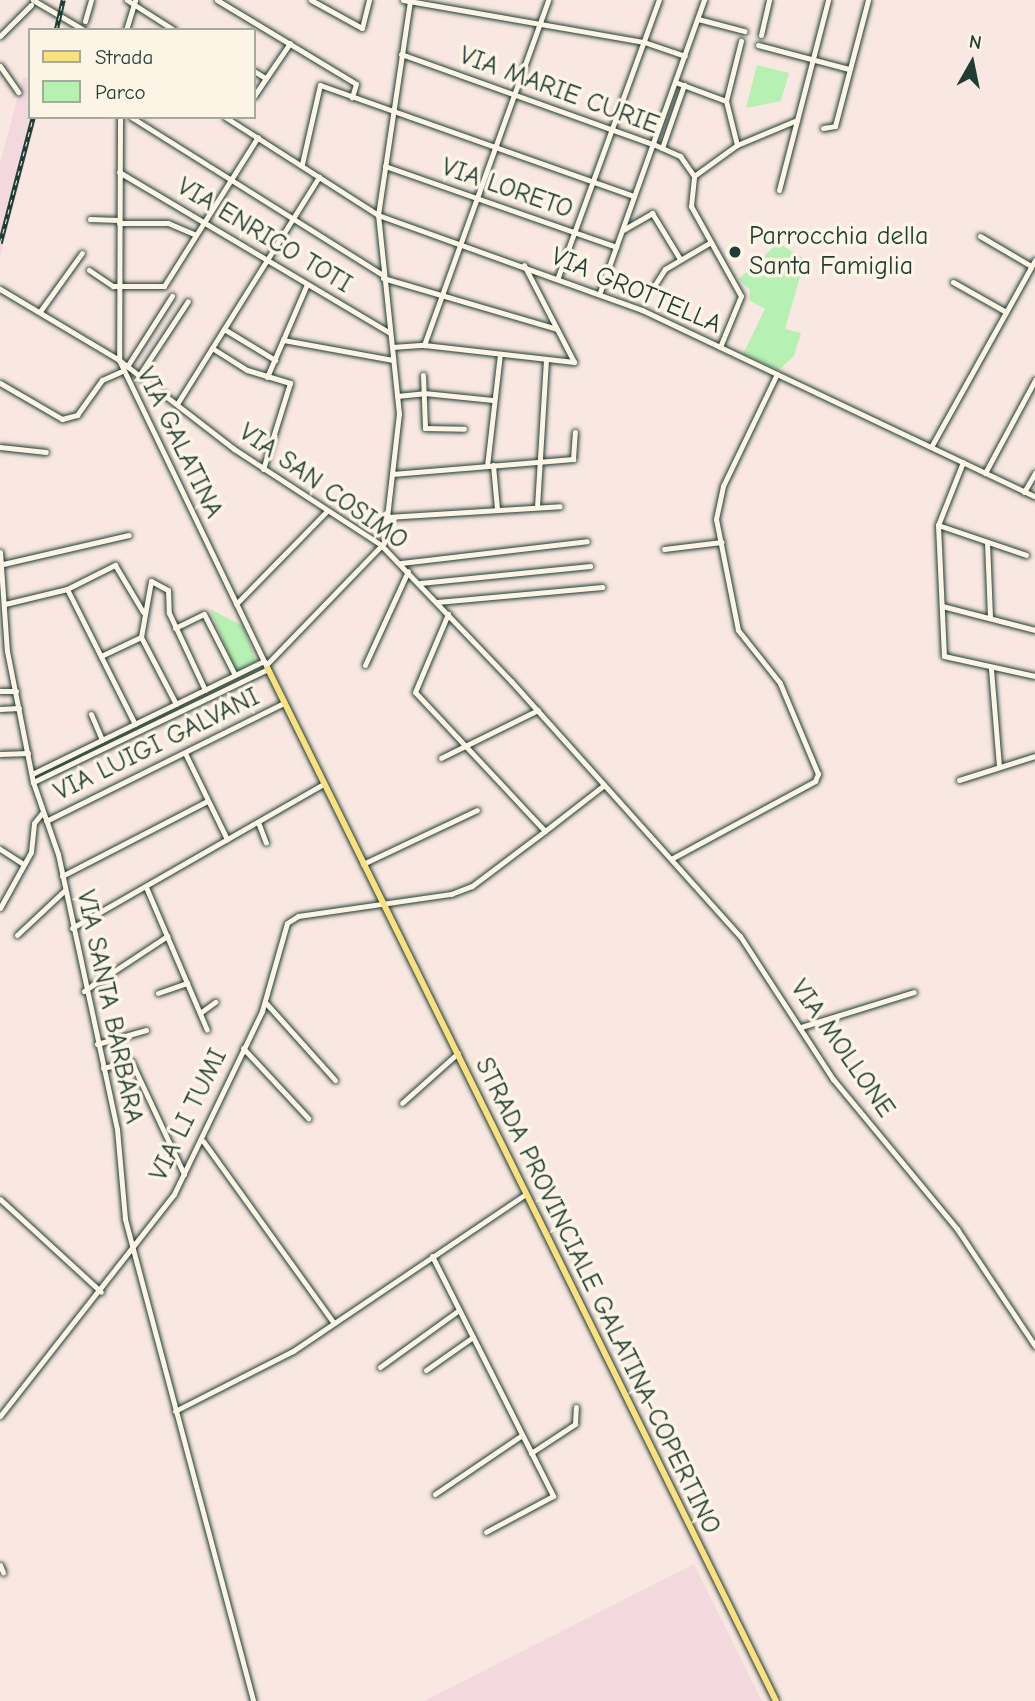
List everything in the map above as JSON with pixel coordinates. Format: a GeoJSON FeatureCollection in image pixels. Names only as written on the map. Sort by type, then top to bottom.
{"type":"FeatureCollection","features":[{"type":"Feature","properties":{"kind":"main road","name":"STRADA PROVINCIALE GALATINA-COPERTINO"},"geometry":{"type":"LineString","coordinates":[[266,665],[776,1701]]}},
{"type":"Feature","properties":{"kind":"street"},"geometry":{"type":"LineString","coordinates":[[85,21],[91,0]]}},
{"type":"Feature","properties":{"kind":"street"},"geometry":{"type":"LineString","coordinates":[[127,0],[171,28]]}},
{"type":"Feature","properties":{"kind":"street"},"geometry":{"type":"LineString","coordinates":[[217,0],[356,84],[352,97]]}},
{"type":"Feature","properties":{"kind":"street"},"geometry":{"type":"LineString","coordinates":[[311,0],[362,28],[369,0]]}},
{"type":"Feature","properties":{"kind":"street"},"geometry":{"type":"LineString","coordinates":[[403,0],[539,26],[644,42],[685,56]]}},
{"type":"Feature","properties":{"kind":"street"},"geometry":{"type":"LineString","coordinates":[[424,345],[548,0]]}},
{"type":"Feature","properties":{"kind":"street"},"geometry":{"type":"LineString","coordinates":[[558,277],[659,0]]}},
{"type":"Feature","properties":{"kind":"street"},"geometry":{"type":"LineString","coordinates":[[600,292],[704,0]]}},
{"type":"Feature","properties":{"kind":"street"},"geometry":{"type":"LineString","coordinates":[[761,35],[769,0]]}},
{"type":"Feature","properties":{"kind":"street"},"geometry":{"type":"LineString","coordinates":[[779,190],[828,0]]}},
{"type":"Feature","properties":{"kind":"street"},"geometry":{"type":"LineString","coordinates":[[823,128],[835,126],[868,0]]}},
{"type":"Feature","properties":{"kind":"street"},"geometry":{"type":"LineString","coordinates":[[0,36],[32,2],[81,28]]}},
{"type":"Feature","properties":{"kind":"street"},"geometry":{"type":"LineString","coordinates":[[127,28],[134,2]]}},
{"type":"Feature","properties":{"kind":"street"},"geometry":{"type":"LineString","coordinates":[[33,782],[266,665],[381,545],[392,474],[397,396],[378,215],[410,2]]}},
{"type":"Feature","properties":{"kind":"street"},"geometry":{"type":"LineString","coordinates":[[698,19],[744,31]]}},
{"type":"Feature","properties":{"kind":"street"},"geometry":{"type":"LineString","coordinates":[[737,145],[726,101],[741,41]]}},
{"type":"Feature","properties":{"kind":"street"},"geometry":{"type":"LineString","coordinates":[[256,93],[290,43]]}},
{"type":"Feature","properties":{"kind":"street"},"geometry":{"type":"LineString","coordinates":[[758,45],[849,69]]}},
{"type":"Feature","properties":{"kind":"street","name":"VIA MARIE CURIE"},"geometry":{"type":"LineString","coordinates":[[401,54],[653,144],[680,156],[694,176]]}},
{"type":"Feature","properties":{"kind":"street"},"geometry":{"type":"LineString","coordinates":[[0,66],[18,92]]}},
{"type":"Feature","properties":{"kind":"street"},"geometry":{"type":"LineString","coordinates":[[256,72],[265,78]]}},
{"type":"Feature","properties":{"kind":"street"},"geometry":{"type":"LineString","coordinates":[[676,82],[726,101]]}},
{"type":"Feature","properties":{"kind":"street"},"geometry":{"type":"LineString","coordinates":[[302,164],[320,85],[592,183],[634,195]]}},
{"type":"Feature","properties":{"kind":"street"},"geometry":{"type":"LineString","coordinates":[[662,148],[684,85]]}},
{"type":"Feature","properties":{"kind":"street"},"geometry":{"type":"LineString","coordinates":[[119,360],[120,119]]}},
{"type":"Feature","properties":{"kind":"street"},"geometry":{"type":"LineString","coordinates":[[134,119],[383,277],[441,297],[557,329]]}},
{"type":"Feature","properties":{"kind":"street","name":"VIA GROTTELLA"},"geometry":{"type":"LineString","coordinates":[[228,119],[378,215],[600,292],[1035,497]]}},
{"type":"Feature","properties":{"kind":"street"},"geometry":{"type":"LineString","coordinates":[[236,124],[239,119]]}},
{"type":"Feature","properties":{"kind":"street"},"geometry":{"type":"LineString","coordinates":[[720,347],[741,296],[691,206],[694,176],[737,145],[797,120]]}},
{"type":"Feature","properties":{"kind":"street"},"geometry":{"type":"LineString","coordinates":[[89,270],[118,286],[164,286],[258,137]]}},
{"type":"Feature","properties":{"kind":"street","name":"VIA LORETO"},"geometry":{"type":"LineString","coordinates":[[385,166],[616,247]]}},
{"type":"Feature","properties":{"kind":"street","name":"VIA ENRICO TOTI"},"geometry":{"type":"LineString","coordinates":[[119,172],[390,333]]}},
{"type":"Feature","properties":{"kind":"street"},"geometry":{"type":"LineString","coordinates":[[177,404],[319,177]]}},
{"type":"Feature","properties":{"kind":"street"},"geometry":{"type":"LineString","coordinates":[[630,206],[642,219]]}},
{"type":"Feature","properties":{"kind":"street"},"geometry":{"type":"LineString","coordinates":[[622,231],[652,213],[680,259]]}},
{"type":"Feature","properties":{"kind":"street"},"geometry":{"type":"LineString","coordinates":[[90,219],[168,223],[196,235]]}},
{"type":"Feature","properties":{"kind":"street"},"geometry":{"type":"LineString","coordinates":[[930,447],[1033,263],[981,236]]}},
{"type":"Feature","properties":{"kind":"street"},"geometry":{"type":"LineString","coordinates":[[654,286],[680,259],[711,242]]}},
{"type":"Feature","properties":{"kind":"street"},"geometry":{"type":"LineString","coordinates":[[41,310],[82,253]]}},
{"type":"Feature","properties":{"kind":"street"},"geometry":{"type":"LineString","coordinates":[[391,347],[424,345],[574,362],[524,265]]}},
{"type":"Feature","properties":{"kind":"street"},"geometry":{"type":"LineString","coordinates":[[953,282],[1006,312]]}},
{"type":"Feature","properties":{"kind":"street"},"geometry":{"type":"LineString","coordinates":[[267,377],[307,284]]}},
{"type":"Feature","properties":{"kind":"street","name":"VIA GALATINA"},"geometry":{"type":"LineString","coordinates":[[0,289],[41,310],[119,360],[120,372],[266,665]]}},
{"type":"Feature","properties":{"kind":"street"},"geometry":{"type":"LineString","coordinates":[[128,365],[172,296]]}},
{"type":"Feature","properties":{"kind":"street"},"geometry":{"type":"LineString","coordinates":[[140,374],[188,301]]}},
{"type":"Feature","properties":{"kind":"street"},"geometry":{"type":"LineString","coordinates":[[224,329],[275,360]]}},
{"type":"Feature","properties":{"kind":"street"},"geometry":{"type":"LineString","coordinates":[[283,340],[393,360]]}},
{"type":"Feature","properties":{"kind":"street"},"geometry":{"type":"LineString","coordinates":[[212,348],[267,377],[290,383],[263,469]]}},
{"type":"Feature","properties":{"kind":"street"},"geometry":{"type":"LineString","coordinates":[[497,509],[490,466],[500,354]]}},
{"type":"Feature","properties":{"kind":"street"},"geometry":{"type":"LineString","coordinates":[[537,507],[535,463],[546,359]]}},
{"type":"Feature","properties":{"kind":"street","name":"VIA SAN COSIMO"},"geometry":{"type":"LineString","coordinates":[[119,360],[263,469],[381,545],[420,583],[604,785]]}},
{"type":"Feature","properties":{"kind":"street"},"geometry":{"type":"LineString","coordinates":[[0,383],[62,419],[77,415],[102,380],[120,372]]}},
{"type":"Feature","properties":{"kind":"street"},"geometry":{"type":"LineString","coordinates":[[671,859],[815,781],[818,774],[780,683],[738,630],[716,505],[778,374]]}},
{"type":"Feature","properties":{"kind":"street"},"geometry":{"type":"LineString","coordinates":[[424,375],[425,428],[464,429]]}},
{"type":"Feature","properties":{"kind":"street"},"geometry":{"type":"LineString","coordinates":[[985,473],[1035,380]]}},
{"type":"Feature","properties":{"kind":"street"},"geometry":{"type":"LineString","coordinates":[[397,396],[424,393],[494,400]]}},
{"type":"Feature","properties":{"kind":"street"},"geometry":{"type":"LineString","coordinates":[[392,474],[573,459],[575,432]]}},
{"type":"Feature","properties":{"kind":"street"},"geometry":{"type":"LineString","coordinates":[[0,447],[46,452]]}},
{"type":"Feature","properties":{"kind":"street"},"geometry":{"type":"LineString","coordinates":[[963,463],[938,525],[944,656],[1035,676]]}},
{"type":"Feature","properties":{"kind":"street"},"geometry":{"type":"LineString","coordinates":[[1024,492],[1035,473]]}},
{"type":"Feature","properties":{"kind":"street"},"geometry":{"type":"LineString","coordinates":[[387,517],[560,506]]}},
{"type":"Feature","properties":{"kind":"street"},"geometry":{"type":"LineString","coordinates":[[236,604],[327,511]]}},
{"type":"Feature","properties":{"kind":"street"},"geometry":{"type":"LineString","coordinates":[[938,525],[1026,555]]}},
{"type":"Feature","properties":{"kind":"street"},"geometry":{"type":"LineString","coordinates":[[3,564],[128,535]]}},
{"type":"Feature","properties":{"kind":"street"},"geometry":{"type":"LineString","coordinates":[[401,564],[587,541]]}},
{"type":"Feature","properties":{"kind":"street"},"geometry":{"type":"LineString","coordinates":[[664,549],[722,542]]}},
{"type":"Feature","properties":{"kind":"street"},"geometry":{"type":"LineString","coordinates":[[987,542],[990,618]]}},
{"type":"Feature","properties":{"kind":"street","name":"VIA SANTA BARBARA"},"geometry":{"type":"LineString","coordinates":[[0,552],[3,564],[4,651],[16,691],[33,782],[62,876],[84,991],[103,1068],[132,1245],[253,1701]]}},
{"type":"Feature","properties":{"kind":"street"},"geometry":{"type":"LineString","coordinates":[[3,603],[67,589],[115,565],[143,612]]}},
{"type":"Feature","properties":{"kind":"street"},"geometry":{"type":"LineString","coordinates":[[420,583],[590,566]]}},
{"type":"Feature","properties":{"kind":"street"},"geometry":{"type":"LineString","coordinates":[[365,665],[408,571]]}},
{"type":"Feature","properties":{"kind":"street"},"geometry":{"type":"LineString","coordinates":[[176,704],[141,637],[143,612],[151,581],[162,583],[175,628],[205,690]]}},
{"type":"Feature","properties":{"kind":"street"},"geometry":{"type":"LineString","coordinates":[[437,602],[602,587]]}},
{"type":"Feature","properties":{"kind":"street"},"geometry":{"type":"LineString","coordinates":[[67,589],[135,724]]}},
{"type":"Feature","properties":{"kind":"street"},"geometry":{"type":"LineString","coordinates":[[942,606],[1035,630]]}},
{"type":"Feature","properties":{"kind":"street"},"geometry":{"type":"LineString","coordinates":[[175,628],[204,614],[235,675]]}},
{"type":"Feature","properties":{"kind":"street"},"geometry":{"type":"LineString","coordinates":[[448,614],[415,692],[467,744],[545,831]]}},
{"type":"Feature","properties":{"kind":"street"},"geometry":{"type":"LineString","coordinates":[[101,656],[141,637]]}},
{"type":"Feature","properties":{"kind":"street"},"geometry":{"type":"LineString","coordinates":[[32,774],[235,675],[266,665]]}},
{"type":"Feature","properties":{"kind":"street"},"geometry":{"type":"LineString","coordinates":[[991,668],[999,767]]}},
{"type":"Feature","properties":{"kind":"street"},"geometry":{"type":"LineString","coordinates":[[0,691],[16,691]]}},
{"type":"Feature","properties":{"kind":"street","name":"VIA LUIGI GALVANI"},"geometry":{"type":"LineString","coordinates":[[46,821],[284,704]]}},
{"type":"Feature","properties":{"kind":"street"},"geometry":{"type":"LineString","coordinates":[[0,709],[19,708]]}},
{"type":"Feature","properties":{"kind":"street"},"geometry":{"type":"LineString","coordinates":[[441,758],[538,710]]}},
{"type":"Feature","properties":{"kind":"street"},"geometry":{"type":"LineString","coordinates":[[91,714],[102,740]]}},
{"type":"Feature","properties":{"kind":"street"},"geometry":{"type":"LineString","coordinates":[[0,754],[28,753]]}},
{"type":"Feature","properties":{"kind":"street"},"geometry":{"type":"LineString","coordinates":[[185,754],[227,839]]}},
{"type":"Feature","properties":{"kind":"street"},"geometry":{"type":"LineString","coordinates":[[959,780],[1035,756]]}},
{"type":"Feature","properties":{"kind":"street"},"geometry":{"type":"LineString","coordinates":[[72,928],[323,784]]}},
{"type":"Feature","properties":{"kind":"street"},"geometry":{"type":"LineString","coordinates":[[385,908],[472,886],[604,785]]}},
{"type":"Feature","properties":{"kind":"street","name":"VIA MOLLONE"},"geometry":{"type":"LineString","coordinates":[[604,785],[740,936],[834,1079],[957,1229],[1035,1346]]}},
{"type":"Feature","properties":{"kind":"street"},"geometry":{"type":"LineString","coordinates":[[62,876],[207,801]]}},
{"type":"Feature","properties":{"kind":"street"},"geometry":{"type":"LineString","coordinates":[[363,864],[477,810]]}},
{"type":"Feature","properties":{"kind":"street"},"geometry":{"type":"LineString","coordinates":[[0,908],[23,864],[37,815],[43,812]]}},
{"type":"Feature","properties":{"kind":"street"},"geometry":{"type":"LineString","coordinates":[[258,822],[266,843]]}},
{"type":"Feature","properties":{"kind":"street"},"geometry":{"type":"LineString","coordinates":[[0,849],[23,864]]}},
{"type":"Feature","properties":{"kind":"street"},"geometry":{"type":"LineString","coordinates":[[146,887],[207,1030]]}},
{"type":"Feature","properties":{"kind":"street"},"geometry":{"type":"LineString","coordinates":[[17,935],[65,890]]}},
{"type":"Feature","properties":{"kind":"street","name":"VIA LI TUMI"},"geometry":{"type":"LineString","coordinates":[[0,1416],[101,1292],[184,1174],[203,1141],[265,1002],[292,919],[385,908]]}},
{"type":"Feature","properties":{"kind":"street"},"geometry":{"type":"LineString","coordinates":[[84,991],[167,936]]}},
{"type":"Feature","properties":{"kind":"street"},"geometry":{"type":"LineString","coordinates":[[158,993],[187,983]]}},
{"type":"Feature","properties":{"kind":"street"},"geometry":{"type":"LineString","coordinates":[[801,1027],[914,992]]}},
{"type":"Feature","properties":{"kind":"street"},"geometry":{"type":"LineString","coordinates":[[200,1013],[215,1002]]}},
{"type":"Feature","properties":{"kind":"street"},"geometry":{"type":"LineString","coordinates":[[265,1002],[335,1080]]}},
{"type":"Feature","properties":{"kind":"street"},"geometry":{"type":"LineString","coordinates":[[97,1044],[146,1030]]}},
{"type":"Feature","properties":{"kind":"street"},"geometry":{"type":"LineString","coordinates":[[243,1048],[308,1118]]}},
{"type":"Feature","properties":{"kind":"street"},"geometry":{"type":"LineString","coordinates":[[402,1103],[458,1053]]}},
{"type":"Feature","properties":{"kind":"street"},"geometry":{"type":"LineString","coordinates":[[103,1068],[131,1061],[184,1174]]}},
{"type":"Feature","properties":{"kind":"street"},"geometry":{"type":"LineString","coordinates":[[203,1141],[333,1322]]}},
{"type":"Feature","properties":{"kind":"street"},"geometry":{"type":"LineString","coordinates":[[175,1411],[293,1351],[526,1194]]}},
{"type":"Feature","properties":{"kind":"street"},"geometry":{"type":"LineString","coordinates":[[0,1199],[101,1292]]}},
{"type":"Feature","properties":{"kind":"street"},"geometry":{"type":"LineString","coordinates":[[432,1256],[553,1496],[486,1532]]}},
{"type":"Feature","properties":{"kind":"street"},"geometry":{"type":"LineString","coordinates":[[380,1367],[459,1310]]}},
{"type":"Feature","properties":{"kind":"street"},"geometry":{"type":"LineString","coordinates":[[426,1370],[473,1337]]}},
{"type":"Feature","properties":{"kind":"street"},"geometry":{"type":"LineString","coordinates":[[531,1453],[575,1424],[576,1407]]}},
{"type":"Feature","properties":{"kind":"street"},"geometry":{"type":"LineString","coordinates":[[435,1494],[522,1435]]}},
{"type":"Feature","properties":{"kind":"street"},"geometry":{"type":"LineString","coordinates":[[0,1565],[3,1572]]}},
{"type":"Feature","properties":{"kind":"shaded area"},"geometry":{"type":"Polygon","coordinates":[[[23,77],[28,77],[28,119],[36,119],[0,258],[0,164],[23,77]]]}},
{"type":"Feature","properties":{"kind":"shaded area"},"geometry":{"type":"Polygon","coordinates":[[[694,1564],[762,1701],[424,1701],[694,1564]]]}},
{"type":"Feature","properties":{"kind":"green space"},"geometry":{"type":"Polygon","coordinates":[[[757,65],[789,73],[781,101],[746,108],[757,65]]]}},
{"type":"Feature","properties":{"kind":"green space"},"geometry":{"type":"Polygon","coordinates":[[[778,243],[805,259],[785,329],[801,333],[794,356],[779,370],[743,354],[765,309],[749,300],[750,290],[739,279],[778,243]]]}},
{"type":"Feature","properties":{"kind":"green space"},"geometry":{"type":"Polygon","coordinates":[[[210,609],[243,626],[256,661],[236,672],[210,609]]]}},
{"type":"Feature","properties":{"kind":"railway"},"geometry":{"type":"LineString","coordinates":[[56,28],[63,0]]}},
{"type":"Feature","properties":{"kind":"railway"},"geometry":{"type":"LineString","coordinates":[[0,243],[32,119]]}},
{"type":"Feature","properties":{"kind":"place","name":"Parrocchia della Santa Famiglia"},"geometry":{"type":"Point","coordinates":[735,252]}}]}
